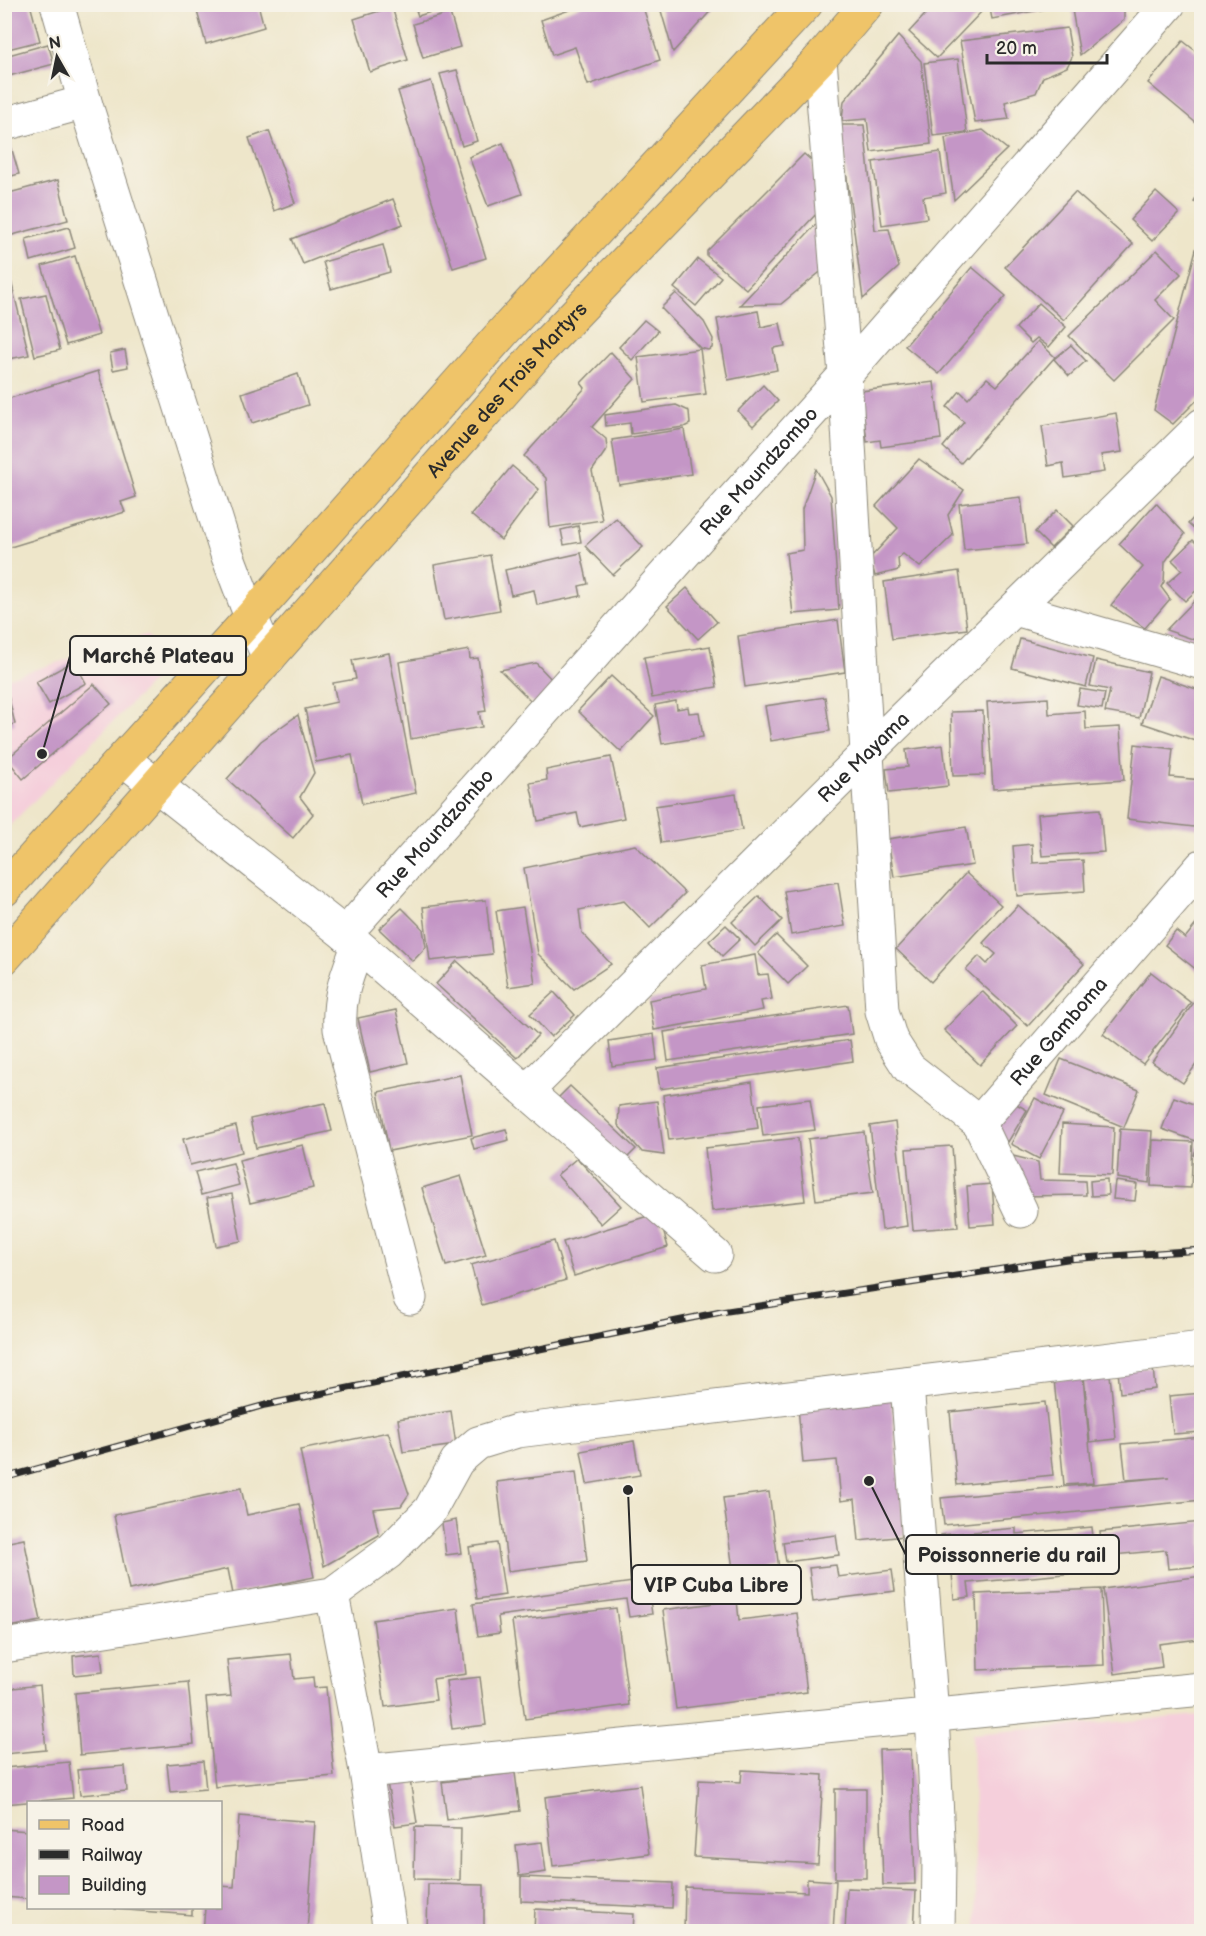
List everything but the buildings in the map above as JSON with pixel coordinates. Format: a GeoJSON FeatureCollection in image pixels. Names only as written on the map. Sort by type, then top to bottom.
{"type":"FeatureCollection","features":[{"type":"Feature","properties":{"kind":"main road","name":"Avenue des Trois Martyrs"},"geometry":{"type":"LineString","coordinates":[[4,890],[251,617],[505,330],[806,4]]}},
{"type":"Feature","properties":{"kind":"main road","name":"Avenue des Trois Martyrs"},"geometry":{"type":"LineString","coordinates":[[4,958],[543,347],[820,59],[867,4]]}},
{"type":"Feature","properties":{"kind":"street"},"geometry":{"type":"LineString","coordinates":[[57,4],[85,102],[227,554],[269,658]]}},
{"type":"Feature","properties":{"kind":"street","name":"Rue Moundzombo"},"geometry":{"type":"LineString","coordinates":[[352,940],[672,566],[845,375],[1170,4]]}},
{"type":"Feature","properties":{"kind":"street"},"geometry":{"type":"LineString","coordinates":[[820,59],[845,375],[882,1011],[891,1040],[909,1068],[979,1123],[1021,1211]]}},
{"type":"Feature","properties":{"kind":"street"},"geometry":{"type":"LineString","coordinates":[[4,124],[85,102]]}},
{"type":"Feature","properties":{"kind":"street","name":"Rue Mayama"},"geometry":{"type":"LineString","coordinates":[[527,1091],[867,753],[1202,425]]}},
{"type":"Feature","properties":{"kind":"street"},"geometry":{"type":"LineString","coordinates":[[1015,609],[1202,663]]}},
{"type":"Feature","properties":{"kind":"street"},"geometry":{"type":"LineString","coordinates":[[123,759],[352,940],[715,1255]]}},
{"type":"Feature","properties":{"kind":"street","name":"Rue Gamboma"},"geometry":{"type":"LineString","coordinates":[[979,1123],[1202,866]]}},
{"type":"Feature","properties":{"kind":"street"},"geometry":{"type":"LineString","coordinates":[[352,940],[338,1008],[340,1029],[410,1298]]}},
{"type":"Feature","properties":{"kind":"street"},"geometry":{"type":"LineString","coordinates":[[4,1646],[332,1594],[388,1553],[430,1510],[457,1461],[478,1443],[517,1431],[1202,1348]]}},
{"type":"Feature","properties":{"kind":"street"},"geometry":{"type":"LineString","coordinates":[[907,1383],[932,1715],[939,1858],[938,1932]]}},
{"type":"Feature","properties":{"kind":"street"},"geometry":{"type":"LineString","coordinates":[[332,1594],[366,1771],[390,1932]]}},
{"type":"Feature","properties":{"kind":"street"},"geometry":{"type":"LineString","coordinates":[[366,1771],[1202,1689]]}},
{"type":"Feature","properties":{"kind":"shaded area"},"geometry":{"type":"Polygon","coordinates":[[[146,635],[171,663],[5,830],[5,679],[146,635]]]}},
{"type":"Feature","properties":{"kind":"shaded area"},"geometry":{"type":"Polygon","coordinates":[[[1201,1715],[1201,1931],[977,1931],[972,1734],[1201,1715]]]}},
{"type":"Feature","properties":{"kind":"railway"},"geometry":{"type":"LineString","coordinates":[[4,1478],[265,1405],[721,1312],[1067,1259],[1202,1250]]}},
{"type":"Feature","properties":{"kind":"place","name":"Marché Plateau"},"geometry":{"type":"Point","coordinates":[42,754]}},
{"type":"Feature","properties":{"kind":"place","name":"Poissonnerie du rail"},"geometry":{"type":"Point","coordinates":[869,1481]}},
{"type":"Feature","properties":{"kind":"place","name":"VIP Cuba Libre"},"geometry":{"type":"Point","coordinates":[628,1490]}}]}
